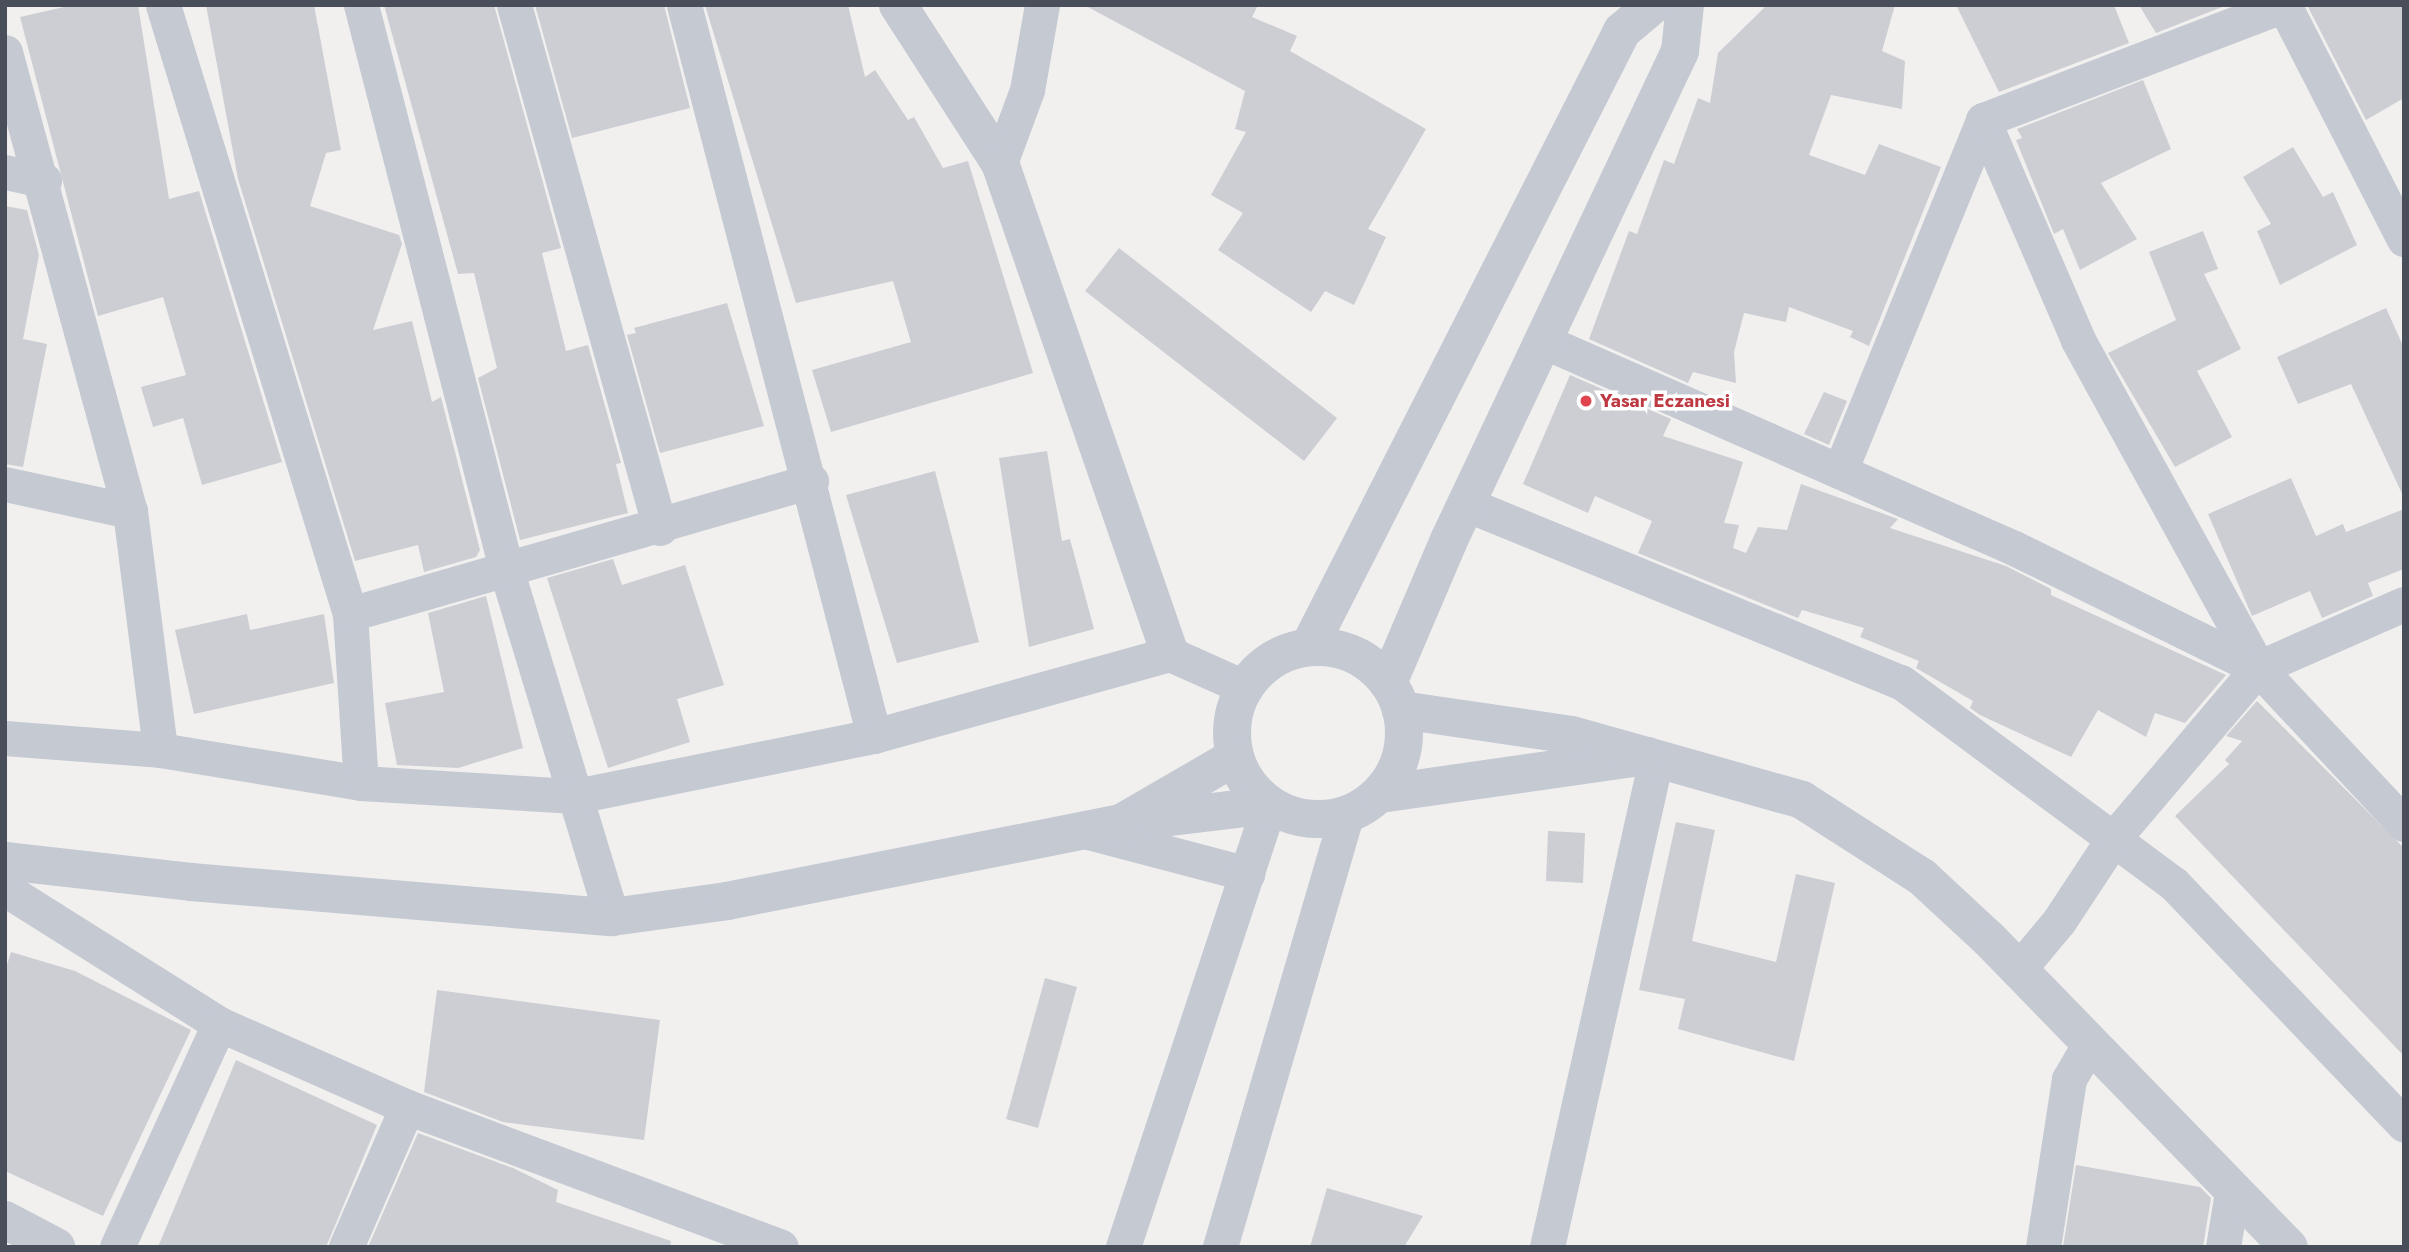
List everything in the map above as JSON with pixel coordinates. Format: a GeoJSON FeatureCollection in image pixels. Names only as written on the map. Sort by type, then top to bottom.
{"type":"FeatureCollection","features":[{"type":"Feature","properties":{"kind":"street"},"geometry":{"type":"LineString","coordinates":[[163,5],[350,614],[361,783]]}},
{"type":"Feature","properties":{"kind":"street"},"geometry":{"type":"LineString","coordinates":[[361,5],[508,572],[612,916]]}},
{"type":"Feature","properties":{"kind":"street"},"geometry":{"type":"LineString","coordinates":[[514,5],[660,528]]}},
{"type":"Feature","properties":{"kind":"street"},"geometry":{"type":"LineString","coordinates":[[684,5],[811,481],[874,736]]}},
{"type":"Feature","properties":{"kind":"street"},"geometry":{"type":"LineString","coordinates":[[898,5],[1000,163],[1170,654]]}},
{"type":"Feature","properties":{"kind":"street"},"geometry":{"type":"LineString","coordinates":[[1000,163],[1027,90],[1042,5]]}},
{"type":"Feature","properties":{"kind":"street"},"geometry":{"type":"LineString","coordinates":[[1309,647],[1622,31],[1653,5]]}},
{"type":"Feature","properties":{"kind":"street"},"geometry":{"type":"LineString","coordinates":[[1395,696],[1466,504],[1680,51],[1685,5]]}},
{"type":"Feature","properties":{"kind":"street"},"geometry":{"type":"LineString","coordinates":[[1840,471],[1983,120],[2284,5],[2399,217]]}},
{"type":"Feature","properties":{"kind":"street"},"geometry":{"type":"LineString","coordinates":[[5,52],[44,180],[130,510],[160,750]]}},
{"type":"Feature","properties":{"kind":"street"},"geometry":{"type":"LineString","coordinates":[[1983,120],[2078,340],[2258,668],[2404,824]]}},
{"type":"Feature","properties":{"kind":"street"},"geometry":{"type":"LineString","coordinates":[[5,172],[44,180]]}},
{"type":"Feature","properties":{"kind":"street"},"geometry":{"type":"LineString","coordinates":[[1543,341],[2014,548],[2258,668]]}},
{"type":"Feature","properties":{"kind":"street"},"geometry":{"type":"LineString","coordinates":[[350,614],[508,572],[811,481]]}},
{"type":"Feature","properties":{"kind":"street"},"geometry":{"type":"LineString","coordinates":[[5,484],[130,510]]}},
{"type":"Feature","properties":{"kind":"street"},"geometry":{"type":"LineString","coordinates":[[1466,504],[1901,682],[2174,884],[2404,1125]]}},
{"type":"Feature","properties":{"kind":"street"},"geometry":{"type":"LineString","coordinates":[[2019,969],[2113,839],[2258,668],[2404,604]]}},
{"type":"Feature","properties":{"kind":"street"},"geometry":{"type":"LineString","coordinates":[[1380,794],[1397,769],[1404,740],[1395,696],[1367,662],[1339,650],[1309,647],[1280,656],[1246,688],[1231,727],[1235,757],[1248,784],[1269,805],[1297,817],[1347,814],[1380,794],[1652,758]]}},
{"type":"Feature","properties":{"kind":"street"},"geometry":{"type":"LineString","coordinates":[[5,738],[160,750],[361,783],[576,796],[874,736],[1170,654],[1246,688]]}},
{"type":"Feature","properties":{"kind":"street"},"geometry":{"type":"LineString","coordinates":[[1395,696],[1572,735],[1802,800],[1922,877],[2019,969],[2232,1192],[2289,1247]]}},
{"type":"Feature","properties":{"kind":"street"},"geometry":{"type":"LineString","coordinates":[[1121,822],[1235,757]]}},
{"type":"Feature","properties":{"kind":"street"},"geometry":{"type":"LineString","coordinates":[[1547,1247],[1652,758]]}},
{"type":"Feature","properties":{"kind":"street"},"geometry":{"type":"LineString","coordinates":[[5,861],[191,883],[612,916],[727,901],[1121,822],[1269,805]]}},
{"type":"Feature","properties":{"kind":"street"},"geometry":{"type":"LineString","coordinates":[[1123,1247],[1269,805]]}},
{"type":"Feature","properties":{"kind":"street"},"geometry":{"type":"LineString","coordinates":[[1220,1247],[1347,814]]}},
{"type":"Feature","properties":{"kind":"street"},"geometry":{"type":"LineString","coordinates":[[1082,831],[1247,874]]}},
{"type":"Feature","properties":{"kind":"street"},"geometry":{"type":"LineString","coordinates":[[5,889],[219,1024],[693,1233],[781,1247]]}},
{"type":"Feature","properties":{"kind":"street"},"geometry":{"type":"LineString","coordinates":[[117,1247],[219,1024]]}},
{"type":"Feature","properties":{"kind":"street"},"geometry":{"type":"LineString","coordinates":[[2043,1247],[2069,1079],[2090,1043]]}},
{"type":"Feature","properties":{"kind":"street"},"geometry":{"type":"LineString","coordinates":[[346,1247],[407,1107]]}},
{"type":"Feature","properties":{"kind":"street"},"geometry":{"type":"LineString","coordinates":[[2223,1247],[2232,1192]]}},
{"type":"Feature","properties":{"kind":"building"},"geometry":{"type":"Polygon","coordinates":[[[73,5],[138,5],[169,199],[199,191],[282,462],[202,485],[183,418],[153,427],[141,387],[186,375],[163,297],[98,316],[20,17],[73,5]]]}},
{"type":"Feature","properties":{"kind":"building"},"geometry":{"type":"Polygon","coordinates":[[[206,5],[314,5],[341,150],[326,153],[310,206],[399,235],[402,244],[373,330],[412,321],[432,402],[441,397],[480,550],[476,557],[424,572],[418,545],[355,561],[238,179],[206,5]]]}},
{"type":"Feature","properties":{"kind":"building"},"geometry":{"type":"Polygon","coordinates":[[[384,5],[494,5],[561,248],[542,253],[566,351],[588,345],[621,463],[616,464],[628,513],[520,540],[478,378],[497,368],[474,273],[458,274],[384,5]]]}},
{"type":"Feature","properties":{"kind":"building"},"geometry":{"type":"Polygon","coordinates":[[[535,5],[664,5],[690,108],[572,138],[535,5]]]}},
{"type":"Feature","properties":{"kind":"building"},"geometry":{"type":"Polygon","coordinates":[[[705,5],[848,5],[865,77],[875,70],[908,120],[914,117],[943,168],[968,161],[1033,373],[831,432],[812,370],[911,342],[893,281],[796,303],[705,5]]]}},
{"type":"Feature","properties":{"kind":"building"},"geometry":{"type":"Polygon","coordinates":[[[1084,5],[1258,5],[1252,17],[1297,36],[1290,51],[1426,129],[1368,229],[1386,237],[1354,305],[1325,291],[1311,312],[1218,250],[1243,213],[1211,195],[1246,132],[1235,129],[1245,91],[1084,5]]]}},
{"type":"Feature","properties":{"kind":"building"},"geometry":{"type":"Polygon","coordinates":[[[1767,5],[1895,5],[1882,51],[1905,61],[1902,109],[1831,95],[1809,155],[1865,175],[1879,144],[1941,167],[1869,346],[1850,337],[1853,331],[1789,307],[1786,322],[1744,313],[1734,352],[1736,383],[1693,372],[1688,383],[1589,339],[1629,231],[1637,234],[1664,160],[1674,164],[1698,98],[1710,103],[1718,53],[1767,5]]]}},
{"type":"Feature","properties":{"kind":"building"},"geometry":{"type":"Polygon","coordinates":[[[1956,5],[2114,5],[2129,43],[1999,92],[1956,5]]]}},
{"type":"Feature","properties":{"kind":"building"},"geometry":{"type":"Polygon","coordinates":[[[2139,5],[2227,5],[2156,33],[2139,5]]]}},
{"type":"Feature","properties":{"kind":"building"},"geometry":{"type":"Polygon","coordinates":[[[2307,5],[2404,5],[2404,98],[2366,120],[2307,5]]]}},
{"type":"Feature","properties":{"kind":"building"},"geometry":{"type":"Polygon","coordinates":[[[2143,80],[2171,149],[2101,183],[2137,239],[2080,270],[2063,229],[2054,234],[2016,140],[2022,138],[2017,129],[2143,80]]]}},
{"type":"Feature","properties":{"kind":"building"},"geometry":{"type":"Polygon","coordinates":[[[2293,147],[2323,197],[2333,192],[2357,245],[2280,285],[2257,231],[2271,224],[2243,177],[2293,147]]]}},
{"type":"Feature","properties":{"kind":"building"},"geometry":{"type":"Polygon","coordinates":[[[5,206],[27,210],[39,255],[23,339],[47,344],[23,467],[5,464],[5,206]]]}},
{"type":"Feature","properties":{"kind":"building"},"geometry":{"type":"Polygon","coordinates":[[[2203,231],[2218,269],[2204,274],[2241,349],[2197,371],[2232,437],[2175,467],[2108,353],[2176,320],[2149,252],[2203,231]]]}},
{"type":"Feature","properties":{"kind":"building"},"geometry":{"type":"Polygon","coordinates":[[[1119,248],[1337,418],[1304,461],[1085,291],[1119,248]]]}},
{"type":"Feature","properties":{"kind":"building"},"geometry":{"type":"Polygon","coordinates":[[[727,303],[764,426],[660,453],[627,335],[636,333],[634,328],[727,303]]]}},
{"type":"Feature","properties":{"kind":"building"},"geometry":{"type":"Polygon","coordinates":[[[2386,308],[2404,348],[2404,498],[2351,384],[2298,404],[2277,357],[2386,308]]]}},
{"type":"Feature","properties":{"kind":"building"},"geometry":{"type":"Polygon","coordinates":[[[1570,375],[1671,419],[1663,436],[1743,462],[1724,523],[1739,525],[1733,548],[1746,553],[1758,527],[1787,530],[1801,484],[1898,519],[1890,528],[2006,566],[2051,589],[2051,595],[2226,675],[2185,723],[2155,713],[2146,737],[2098,710],[2071,757],[1980,715],[1970,708],[1973,701],[1916,668],[1919,661],[1860,637],[1864,628],[1802,610],[1798,618],[1638,553],[1652,521],[1595,496],[1588,513],[1523,484],[1570,375]]]}},
{"type":"Feature","properties":{"kind":"building"},"geometry":{"type":"Polygon","coordinates":[[[1824,392],[1847,401],[1829,445],[1804,434],[1824,392]]]}},
{"type":"Feature","properties":{"kind":"building"},"geometry":{"type":"Polygon","coordinates":[[[1047,451],[1062,541],[1070,539],[1094,629],[1029,647],[999,458],[1047,451]]]}},
{"type":"Feature","properties":{"kind":"building"},"geometry":{"type":"Polygon","coordinates":[[[935,471],[979,642],[897,663],[846,495],[935,471]]]}},
{"type":"Feature","properties":{"kind":"building"},"geometry":{"type":"Polygon","coordinates":[[[2291,478],[2316,536],[2343,524],[2346,532],[2404,509],[2404,569],[2368,583],[2373,596],[2322,618],[2310,591],[2252,616],[2208,514],[2291,478]]]}},
{"type":"Feature","properties":{"kind":"building"},"geometry":{"type":"Polygon","coordinates":[[[613,559],[622,585],[685,565],[724,685],[677,699],[690,742],[608,768],[547,578],[613,559]]]}},
{"type":"Feature","properties":{"kind":"building"},"geometry":{"type":"Polygon","coordinates":[[[486,596],[523,748],[458,768],[397,765],[385,703],[444,692],[428,613],[486,596]]]}},
{"type":"Feature","properties":{"kind":"building"},"geometry":{"type":"Polygon","coordinates":[[[247,614],[250,630],[324,614],[334,683],[194,714],[175,630],[247,614]]]}},
{"type":"Feature","properties":{"kind":"building"},"geometry":{"type":"Polygon","coordinates":[[[2257,701],[2404,848],[2404,1056],[2175,816],[2229,764],[2225,760],[2242,741],[2226,736],[2257,701]]]}},
{"type":"Feature","properties":{"kind":"building"},"geometry":{"type":"Polygon","coordinates":[[[1676,822],[1715,830],[1692,941],[1776,962],[1796,874],[1835,883],[1794,1061],[1678,1029],[1685,999],[1639,990],[1676,822]]]}},
{"type":"Feature","properties":{"kind":"building"},"geometry":{"type":"Polygon","coordinates":[[[1548,831],[1585,833],[1583,883],[1546,881],[1548,831]]]}},
{"type":"Feature","properties":{"kind":"building"},"geometry":{"type":"Polygon","coordinates":[[[11,952],[75,971],[191,1030],[103,1216],[5,1171],[5,971],[11,952]]]}},
{"type":"Feature","properties":{"kind":"building"},"geometry":{"type":"Polygon","coordinates":[[[1045,978],[1077,987],[1038,1128],[1006,1119],[1045,978]]]}},
{"type":"Feature","properties":{"kind":"building"},"geometry":{"type":"Polygon","coordinates":[[[437,990],[660,1020],[644,1140],[503,1122],[424,1092],[437,990]]]}},
{"type":"Feature","properties":{"kind":"building"},"geometry":{"type":"Polygon","coordinates":[[[236,1060],[377,1125],[326,1247],[158,1247],[236,1060]]]}},
{"type":"Feature","properties":{"kind":"building"},"geometry":{"type":"Polygon","coordinates":[[[418,1133],[513,1168],[558,1190],[556,1202],[671,1241],[670,1247],[368,1247],[418,1133]]]}},
{"type":"Feature","properties":{"kind":"building"},"geometry":{"type":"Polygon","coordinates":[[[2076,1165],[2200,1187],[2211,1198],[2203,1247],[2063,1247],[2076,1165]]]}},
{"type":"Feature","properties":{"kind":"building"},"geometry":{"type":"Polygon","coordinates":[[[1327,1188],[1423,1216],[1404,1247],[1310,1247],[1327,1188]]]}},
{"type":"Feature","properties":{"kind":"place","name":"Yasar Eczanesi"},"geometry":{"type":"Point","coordinates":[1586,401]}}]}
